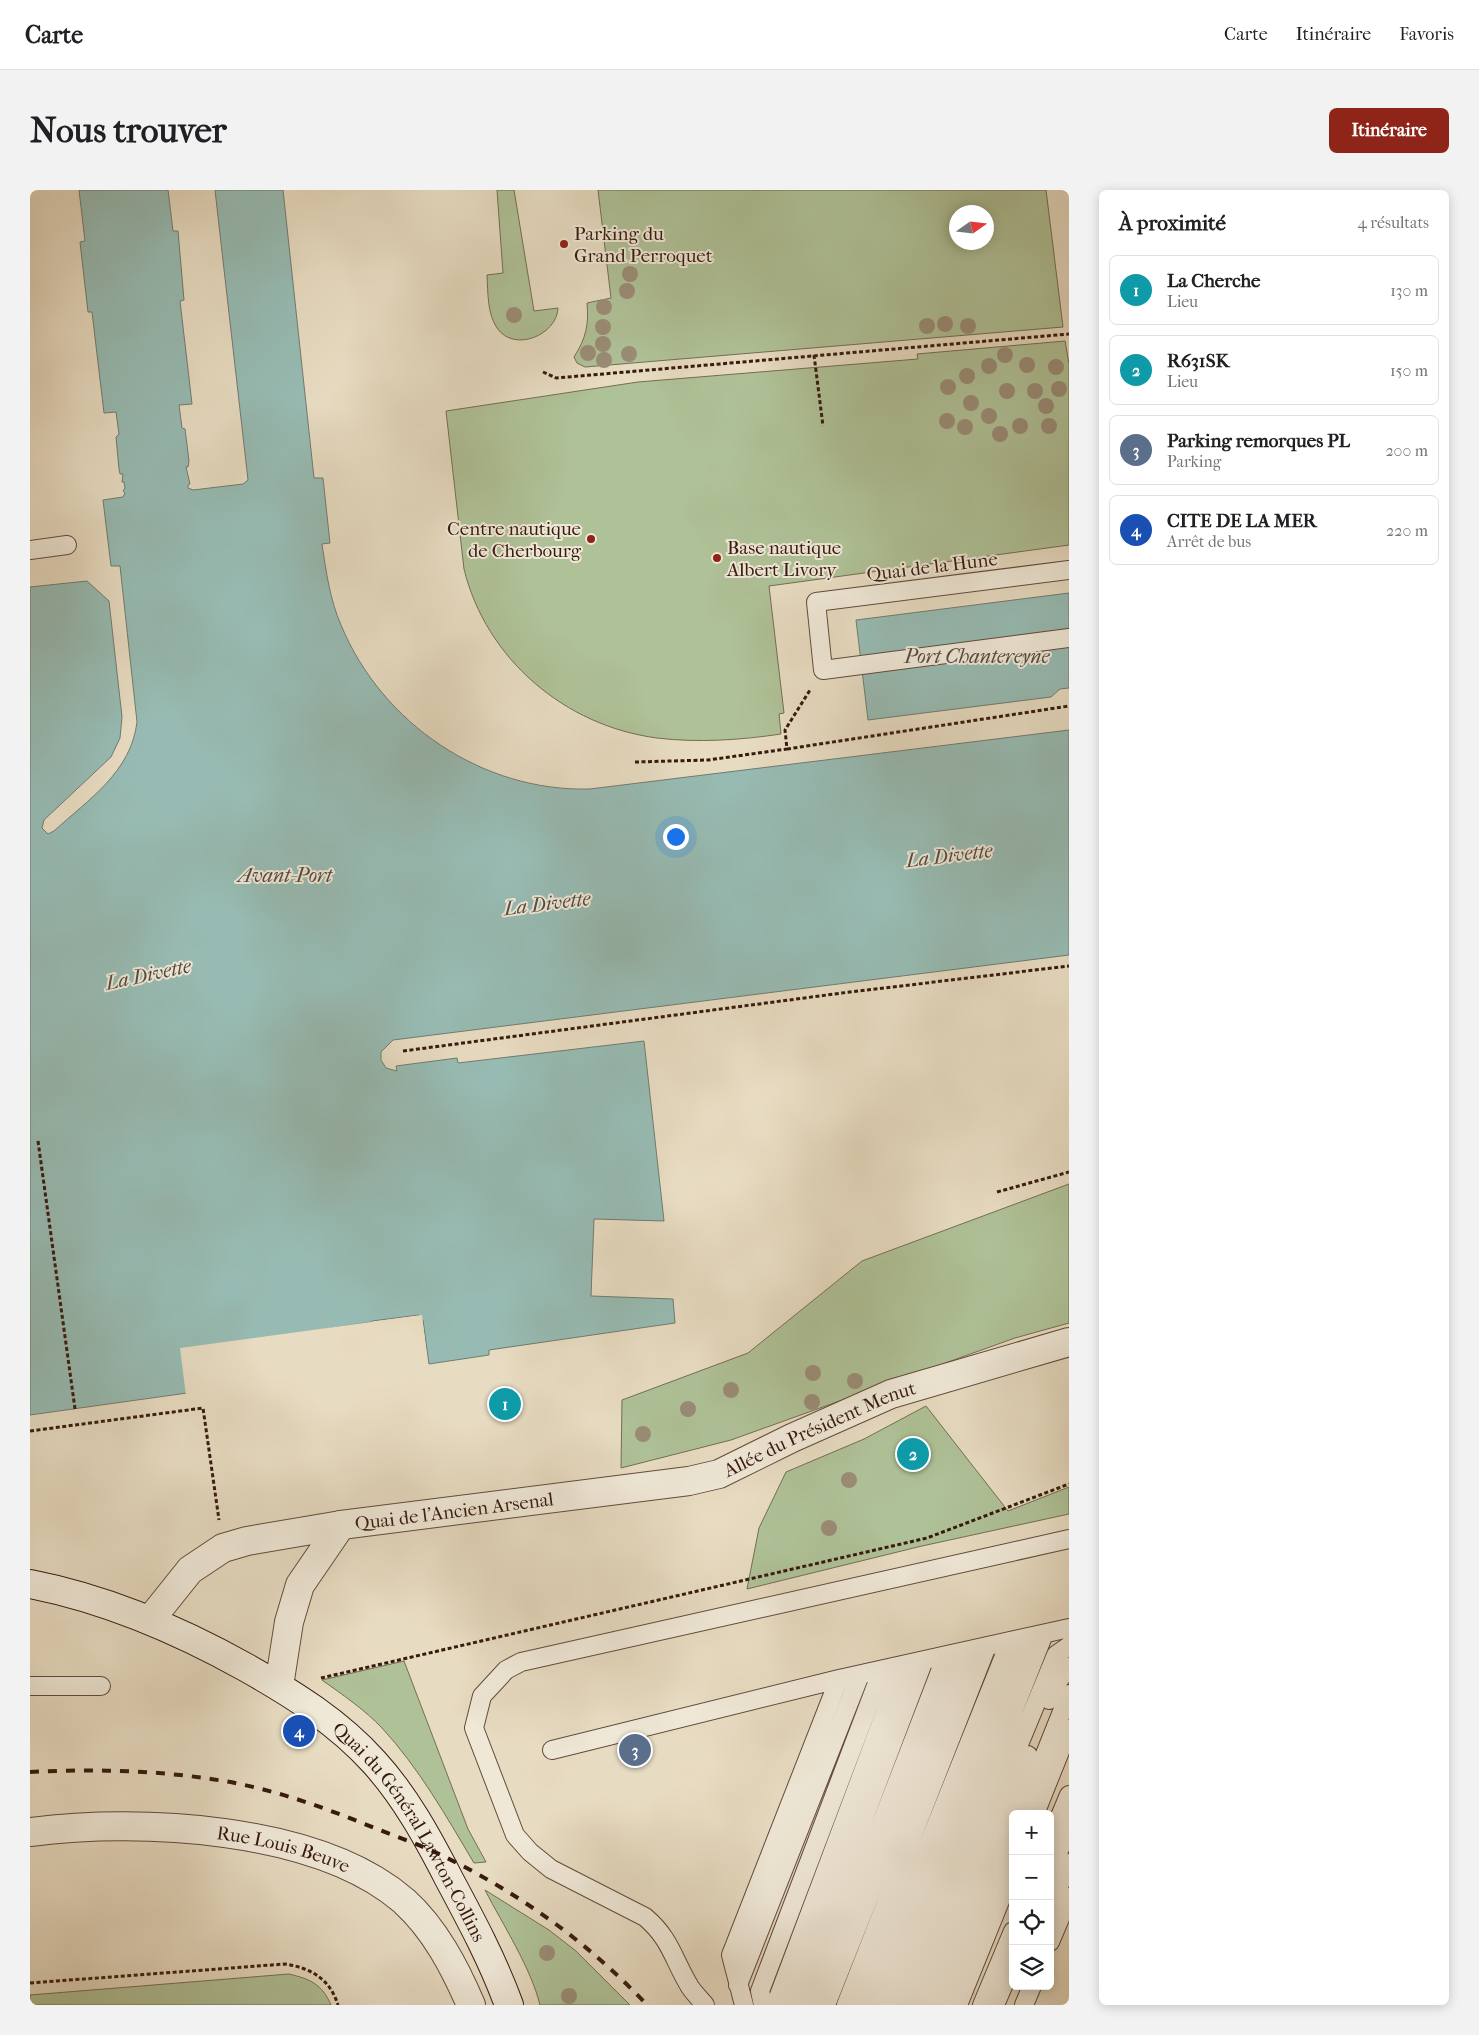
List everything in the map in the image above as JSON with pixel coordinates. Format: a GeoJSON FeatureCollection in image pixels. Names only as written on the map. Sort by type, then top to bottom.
{"type":"FeatureCollection","features":[{"type":"Feature","properties":{"kind":"street","name":"Allée du Président Menut"},"geometry":{"type":"LineString","coordinates":[[567,1496],[688,1480],[718,1474],[792,1438],[891,1394],[1069,1342]]}},
{"type":"Feature","properties":{"kind":"street","name":"Quai de l'Ancien Arsenal"},"geometry":{"type":"LineString","coordinates":[[150,1620],[190,1570],[223,1548],[247,1541],[341,1525],[567,1496]]}},
{"type":"Feature","properties":{"kind":"street","name":"Quai de l'Ancien Arsenal"},"geometry":{"type":"LineString","coordinates":[[279,1686],[289,1622],[300,1585],[341,1525]]}},
{"type":"Feature","properties":{"kind":"street","name":"Quai du Général Lawton-Collins"},"geometry":{"type":"LineString","coordinates":[[30,1584],[75,1594],[150,1620],[196,1640],[279,1686],[324,1716],[352,1740],[393,1785],[435,1852],[476,1928],[509,2005]]}},
{"type":"Feature","properties":{"kind":"street","name":"Rue Louis Beuve"},"geometry":{"type":"LineString","coordinates":[[30,1832],[65,1828],[136,1826],[213,1830],[273,1842],[316,1855],[365,1874],[404,1902],[434,1936],[458,1975],[471,2005]]}},
{"type":"Feature","properties":{"kind":"lane"},"geometry":{"type":"LineString","coordinates":[[30,550],[67,545]]}},
{"type":"Feature","properties":{"kind":"lane","name":"Quai de la Hune"},"geometry":{"type":"LineString","coordinates":[[823,670],[816,602],[1069,570]]}},
{"type":"Feature","properties":{"kind":"lane"},"geometry":{"type":"LineString","coordinates":[[823,670],[1069,638]]}},
{"type":"Feature","properties":{"kind":"lane"},"geometry":{"type":"LineString","coordinates":[[705,2005],[690,1987],[668,1943],[658,1928],[645,1917],[551,1869],[530,1852],[514,1835],[474,1728],[482,1696],[506,1670],[522,1662],[1069,1539]]}},
{"type":"Feature","properties":{"kind":"lane"},"geometry":{"type":"LineString","coordinates":[[552,1750],[860,1674],[1069,1628]]}},
{"type":"Feature","properties":{"kind":"lane"},"geometry":{"type":"LineString","coordinates":[[882,2005],[1037,1635]]}},
{"type":"Feature","properties":{"kind":"lane"},"geometry":{"type":"LineString","coordinates":[[896,2005],[1037,1635]]}},
{"type":"Feature","properties":{"kind":"lane"},"geometry":{"type":"LineString","coordinates":[[864,2005],[1010,1641]]}},
{"type":"Feature","properties":{"kind":"lane"},"geometry":{"type":"LineString","coordinates":[[846,2005],[987,1646]]}},
{"type":"Feature","properties":{"kind":"lane"},"geometry":{"type":"LineString","coordinates":[[911,2005],[1056,1655],[1069,1646]]}},
{"type":"Feature","properties":{"kind":"lane"},"geometry":{"type":"LineString","coordinates":[[790,2002],[967,1651]]}},
{"type":"Feature","properties":{"kind":"lane"},"geometry":{"type":"LineString","coordinates":[[790,2002],[946,1656]]}},
{"type":"Feature","properties":{"kind":"lane"},"geometry":{"type":"LineString","coordinates":[[790,2002],[924,1660]]}},
{"type":"Feature","properties":{"kind":"lane"},"geometry":{"type":"LineString","coordinates":[[790,2002],[903,1665]]}},
{"type":"Feature","properties":{"kind":"lane"},"geometry":{"type":"LineString","coordinates":[[928,2005],[1055,1685],[1069,1667]]}},
{"type":"Feature","properties":{"kind":"lane"},"geometry":{"type":"LineString","coordinates":[[790,2002],[882,1670]]}},
{"type":"Feature","properties":{"kind":"lane"},"geometry":{"type":"LineString","coordinates":[[738,1985],[860,1674]]}},
{"type":"Feature","properties":{"kind":"lane"},"geometry":{"type":"LineString","coordinates":[[744,2005],[731,1955],[839,1679]]}},
{"type":"Feature","properties":{"kind":"lane"},"geometry":{"type":"LineString","coordinates":[[30,1686],[101,1686]]}},
{"type":"Feature","properties":{"kind":"lane"},"geometry":{"type":"LineString","coordinates":[[1023,1810],[1069,1694]]}},
{"type":"Feature","properties":{"kind":"lane"},"geometry":{"type":"LineString","coordinates":[[1037,1810],[1069,1729]]}},
{"type":"Feature","properties":{"kind":"lane"},"geometry":{"type":"LineString","coordinates":[[1048,1810],[1069,1757]]}},
{"type":"Feature","properties":{"kind":"lane"},"geometry":{"type":"LineString","coordinates":[[1054,1831],[1069,1795]]}},
{"type":"Feature","properties":{"kind":"lane"},"geometry":{"type":"LineString","coordinates":[[1054,1862],[1069,1826]]}},
{"type":"Feature","properties":{"kind":"lane"},"geometry":{"type":"LineString","coordinates":[[945,2005],[1009,1845]]}},
{"type":"Feature","properties":{"kind":"lane"},"geometry":{"type":"LineString","coordinates":[[1053,1900],[1069,1864]]}},
{"type":"Feature","properties":{"kind":"lane"},"geometry":{"type":"LineString","coordinates":[[958,2005],[1009,1879]]}},
{"type":"Feature","properties":{"kind":"lane"},"geometry":{"type":"LineString","coordinates":[[1054,1933],[1069,1897]]}},
{"type":"Feature","properties":{"kind":"lane"},"geometry":{"type":"LineString","coordinates":[[970,2005],[1012,1900]]}},
{"type":"Feature","properties":{"kind":"lane"},"geometry":{"type":"LineString","coordinates":[[982,2005],[1009,1941]]}},
{"type":"Feature","properties":{"kind":"lane"},"geometry":{"type":"LineString","coordinates":[[995,2005],[1009,1972]]}},
{"type":"Feature","properties":{"kind":"lane"},"geometry":{"type":"LineString","coordinates":[[1008,2005],[1014,1990]]}},
{"type":"Feature","properties":{"kind":"lane"},"geometry":{"type":"LineString","coordinates":[[1024,2005],[1030,1990]]}},
{"type":"Feature","properties":{"kind":"path"},"geometry":{"type":"LineString","coordinates":[[543,372],[556,378],[1069,334]]}},
{"type":"Feature","properties":{"kind":"path"},"geometry":{"type":"LineString","coordinates":[[814,355],[822,426]]}},
{"type":"Feature","properties":{"kind":"path"},"geometry":{"type":"LineString","coordinates":[[787,749],[785,730],[823,670]]}},
{"type":"Feature","properties":{"kind":"path"},"geometry":{"type":"LineString","coordinates":[[635,762],[708,760],[1069,706]]}},
{"type":"Feature","properties":{"kind":"path"},"geometry":{"type":"LineString","coordinates":[[403,1051],[842,993],[1069,966]]}},
{"type":"Feature","properties":{"kind":"path"},"geometry":{"type":"LineString","coordinates":[[38,1141],[75,1409]]}},
{"type":"Feature","properties":{"kind":"path"},"geometry":{"type":"LineString","coordinates":[[997,1192],[1069,1172]]}},
{"type":"Feature","properties":{"kind":"path"},"geometry":{"type":"LineString","coordinates":[[30,1431],[203,1408],[223,1548]]}},
{"type":"Feature","properties":{"kind":"path"},"geometry":{"type":"LineString","coordinates":[[316,1679],[927,1538],[1069,1484]]}},
{"type":"Feature","properties":{"kind":"path"},"geometry":{"type":"LineString","coordinates":[[30,1983],[285,1964],[300,1966],[315,1973],[329,1986],[338,2005]]}},
{"type":"Feature","properties":{"kind":"green space"},"geometry":{"type":"Polygon","coordinates":[[[497,190],[514,190],[534,311],[558,308],[556,318],[550,326],[534,338],[514,339],[504,335],[497,328],[491,316],[487,275],[503,273],[497,190]]]}},
{"type":"Feature","properties":{"kind":"green space"},"geometry":{"type":"Polygon","coordinates":[[[598,190],[1046,190],[1063,327],[585,367],[577,363],[574,357],[586,331],[588,318],[587,303],[611,298],[598,190]]]}},
{"type":"Feature","properties":{"kind":"green space","name":"Base nautique Albert Livory"},"geometry":{"type":"Polygon","coordinates":[[[1065,341],[1069,364],[1069,545],[769,586],[784,713],[779,714],[781,734],[719,740],[672,740],[623,731],[591,719],[561,703],[534,683],[510,659],[490,632],[475,602],[464,569],[446,411],[638,382],[918,359],[917,354],[1065,341]]]}},
{"type":"Feature","properties":{"kind":"green space"},"geometry":{"type":"Polygon","coordinates":[[[1069,1184],[1069,1323],[1015,1338],[731,1440],[621,1468],[622,1400],[748,1353],[862,1261],[1069,1184]]]}},
{"type":"Feature","properties":{"kind":"green space"},"geometry":{"type":"Polygon","coordinates":[[[926,1406],[1008,1511],[1069,1487],[1069,1514],[922,1546],[747,1589],[759,1528],[786,1472],[864,1439],[926,1406]]]}},
{"type":"Feature","properties":{"kind":"green space"},"geometry":{"type":"Polygon","coordinates":[[[404,1661],[468,1829],[486,1862],[474,1863],[420,1776],[382,1728],[346,1697],[322,1680],[404,1661]]]}},
{"type":"Feature","properties":{"kind":"green space"},"geometry":{"type":"Polygon","coordinates":[[[485,1890],[549,1930],[576,1951],[630,2005],[540,2005],[530,1976],[485,1890]]]}},
{"type":"Feature","properties":{"kind":"green space"},"geometry":{"type":"Polygon","coordinates":[[[289,1974],[309,1980],[319,1987],[331,2005],[30,2005],[30,1995],[289,1974]]]}},
{"type":"Feature","properties":{"kind":"water","name":"Avant-Port"},"geometry":{"type":"Polygon","coordinates":[[[79,190],[168,190],[173,231],[178,231],[184,300],[180,301],[192,404],[179,405],[182,428],[185,429],[189,461],[188,467],[186,467],[190,484],[188,488],[193,490],[243,484],[248,480],[215,190],[283,190],[314,478],[323,478],[330,543],[322,544],[329,585],[337,615],[359,661],[382,693],[410,721],[441,745],[475,765],[512,779],[550,787],[590,789],[1069,730],[1069,955],[393,1040],[381,1052],[381,1060],[386,1068],[397,1071],[396,1066],[457,1058],[458,1063],[644,1041],[664,1221],[594,1219],[591,1296],[673,1299],[675,1323],[489,1350],[489,1355],[429,1364],[423,1320],[420,1320],[419,1315],[372,1321],[182,1351],[187,1393],[30,1415],[30,587],[87,581],[109,601],[122,717],[120,738],[111,757],[44,820],[42,828],[48,834],[54,831],[94,796],[117,770],[133,740],[137,722],[120,566],[111,566],[103,500],[123,497],[125,488],[124,482],[122,482],[123,474],[120,474],[119,469],[116,437],[119,434],[116,412],[104,413],[92,312],[88,312],[80,242],[85,241],[79,190]]]}},
{"type":"Feature","properties":{"kind":"water","name":"Port Chantereyne"},"geometry":{"type":"Polygon","coordinates":[[[1069,593],[1069,688],[1060,689],[1051,697],[868,720],[856,620],[1069,593]]]}},
{"type":"Feature","properties":{"kind":"pier"},"geometry":{"type":"Polygon","coordinates":[[[422,1315],[428,1366],[420,1322],[417,1318],[184,1353],[190,1393],[186,1396],[180,1348],[422,1315]]]}},
{"type":"Feature","properties":{"kind":"railway"},"geometry":{"type":"LineString","coordinates":[[30,1772],[121,1771],[189,1776],[254,1787],[336,1813],[430,1850],[495,1884],[549,1919],[575,1939],[647,2005]]}},
{"type":"Feature","properties":{"kind":"place","name":"Parking du Grand Perroquet"},"geometry":{"type":"Point","coordinates":[564,244]}},
{"type":"Feature","properties":{"kind":"place","name":"Centre nautique de Cherbourg"},"geometry":{"type":"Point","coordinates":[591,539]}},
{"type":"Feature","properties":{"kind":"place","name":"Base nautique Albert Livory"},"geometry":{"type":"Point","coordinates":[717,558]}},
{"type":"Feature","properties":{"kind":"place","name":"La Cherche"},"geometry":{"type":"Point","coordinates":[505,1404]}},
{"type":"Feature","properties":{"kind":"place","name":"R631SK"},"geometry":{"type":"Point","coordinates":[913,1454]}},
{"type":"Feature","properties":{"kind":"place","name":"CITE DE LA MER"},"geometry":{"type":"Point","coordinates":[299,1731]}},
{"type":"Feature","properties":{"kind":"place","name":"Parking remorques PL"},"geometry":{"type":"Point","coordinates":[635,1750]}},
{"type":"Feature","properties":{"kind":"water label","name":"La Divette"},"geometry":{"type":"Point","coordinates":[949,855]}},
{"type":"Feature","properties":{"kind":"water label","name":"La Divette"},"geometry":{"type":"Point","coordinates":[547,903]}},
{"type":"Feature","properties":{"kind":"water label","name":"La Divette"},"geometry":{"type":"Point","coordinates":[148,974]}}]}
